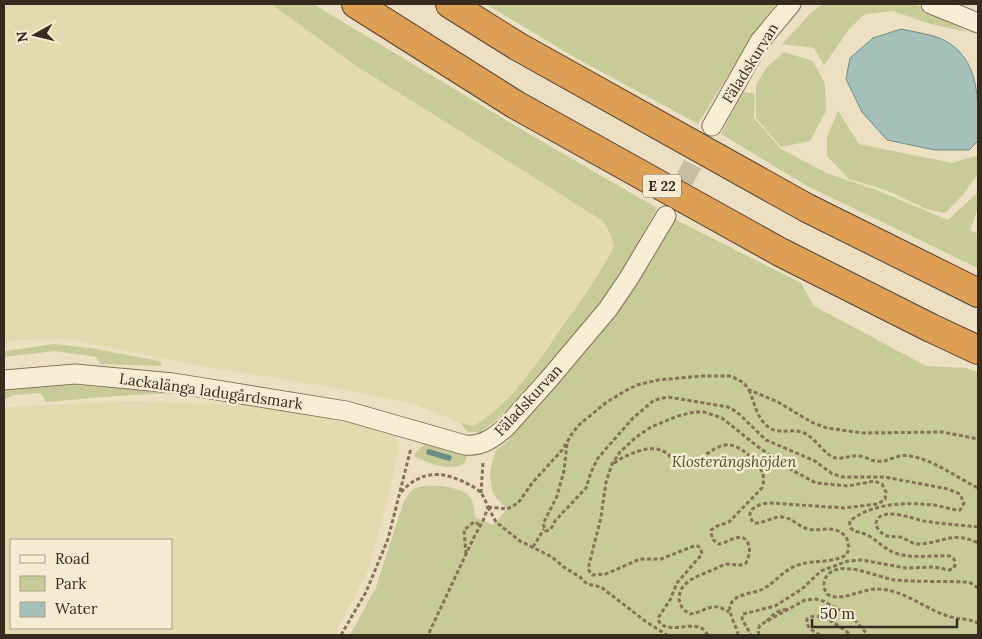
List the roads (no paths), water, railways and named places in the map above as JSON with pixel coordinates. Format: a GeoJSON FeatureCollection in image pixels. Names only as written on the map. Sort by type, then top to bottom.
{"type":"FeatureCollection","features":[{"type":"Feature","properties":{"kind":"highway","name":"E 22"},"geometry":{"type":"LineString","coordinates":[[356,4],[516,105],[780,252],[978,350]]}},
{"type":"Feature","properties":{"kind":"highway"},"geometry":{"type":"LineString","coordinates":[[450,4],[518,46],[807,208],[978,293]]}},
{"type":"Feature","properties":{"kind":"street","name":"Fäladskurvan"},"geometry":{"type":"LineString","coordinates":[[712,126],[760,41],[791,4]]}},
{"type":"Feature","properties":{"kind":"street"},"geometry":{"type":"LineString","coordinates":[[931,4],[978,23]]}},
{"type":"Feature","properties":{"kind":"street","name":"Fäladskurvan"},"geometry":{"type":"LineString","coordinates":[[416,430],[471,446],[486,442],[496,436],[594,327],[629,278],[666,216]]}},
{"type":"Feature","properties":{"kind":"street","name":"Lackalänga ladugårdsmark"},"geometry":{"type":"LineString","coordinates":[[4,380],[75,374],[173,384],[346,411],[416,430]]}},
{"type":"Feature","properties":{"kind":"water"},"geometry":{"type":"Polygon","coordinates":[[[901,29],[942,39],[955,48],[971,70],[977,97],[978,141],[969,150],[935,150],[887,140],[862,112],[846,79],[850,58],[873,38],[901,29]]]}},
{"type":"Feature","properties":{"kind":"waterway"},"geometry":{"type":"LineString","coordinates":[[429,452],[449,458]]}},
{"type":"Feature","properties":{"kind":"tunnel"},"geometry":{"type":"LineString","coordinates":[[671,206],[712,126]]}},
{"type":"Feature","properties":{"kind":"park label","name":"Klosterängshöjden"},"geometry":{"type":"Point","coordinates":[734,461]}}]}
